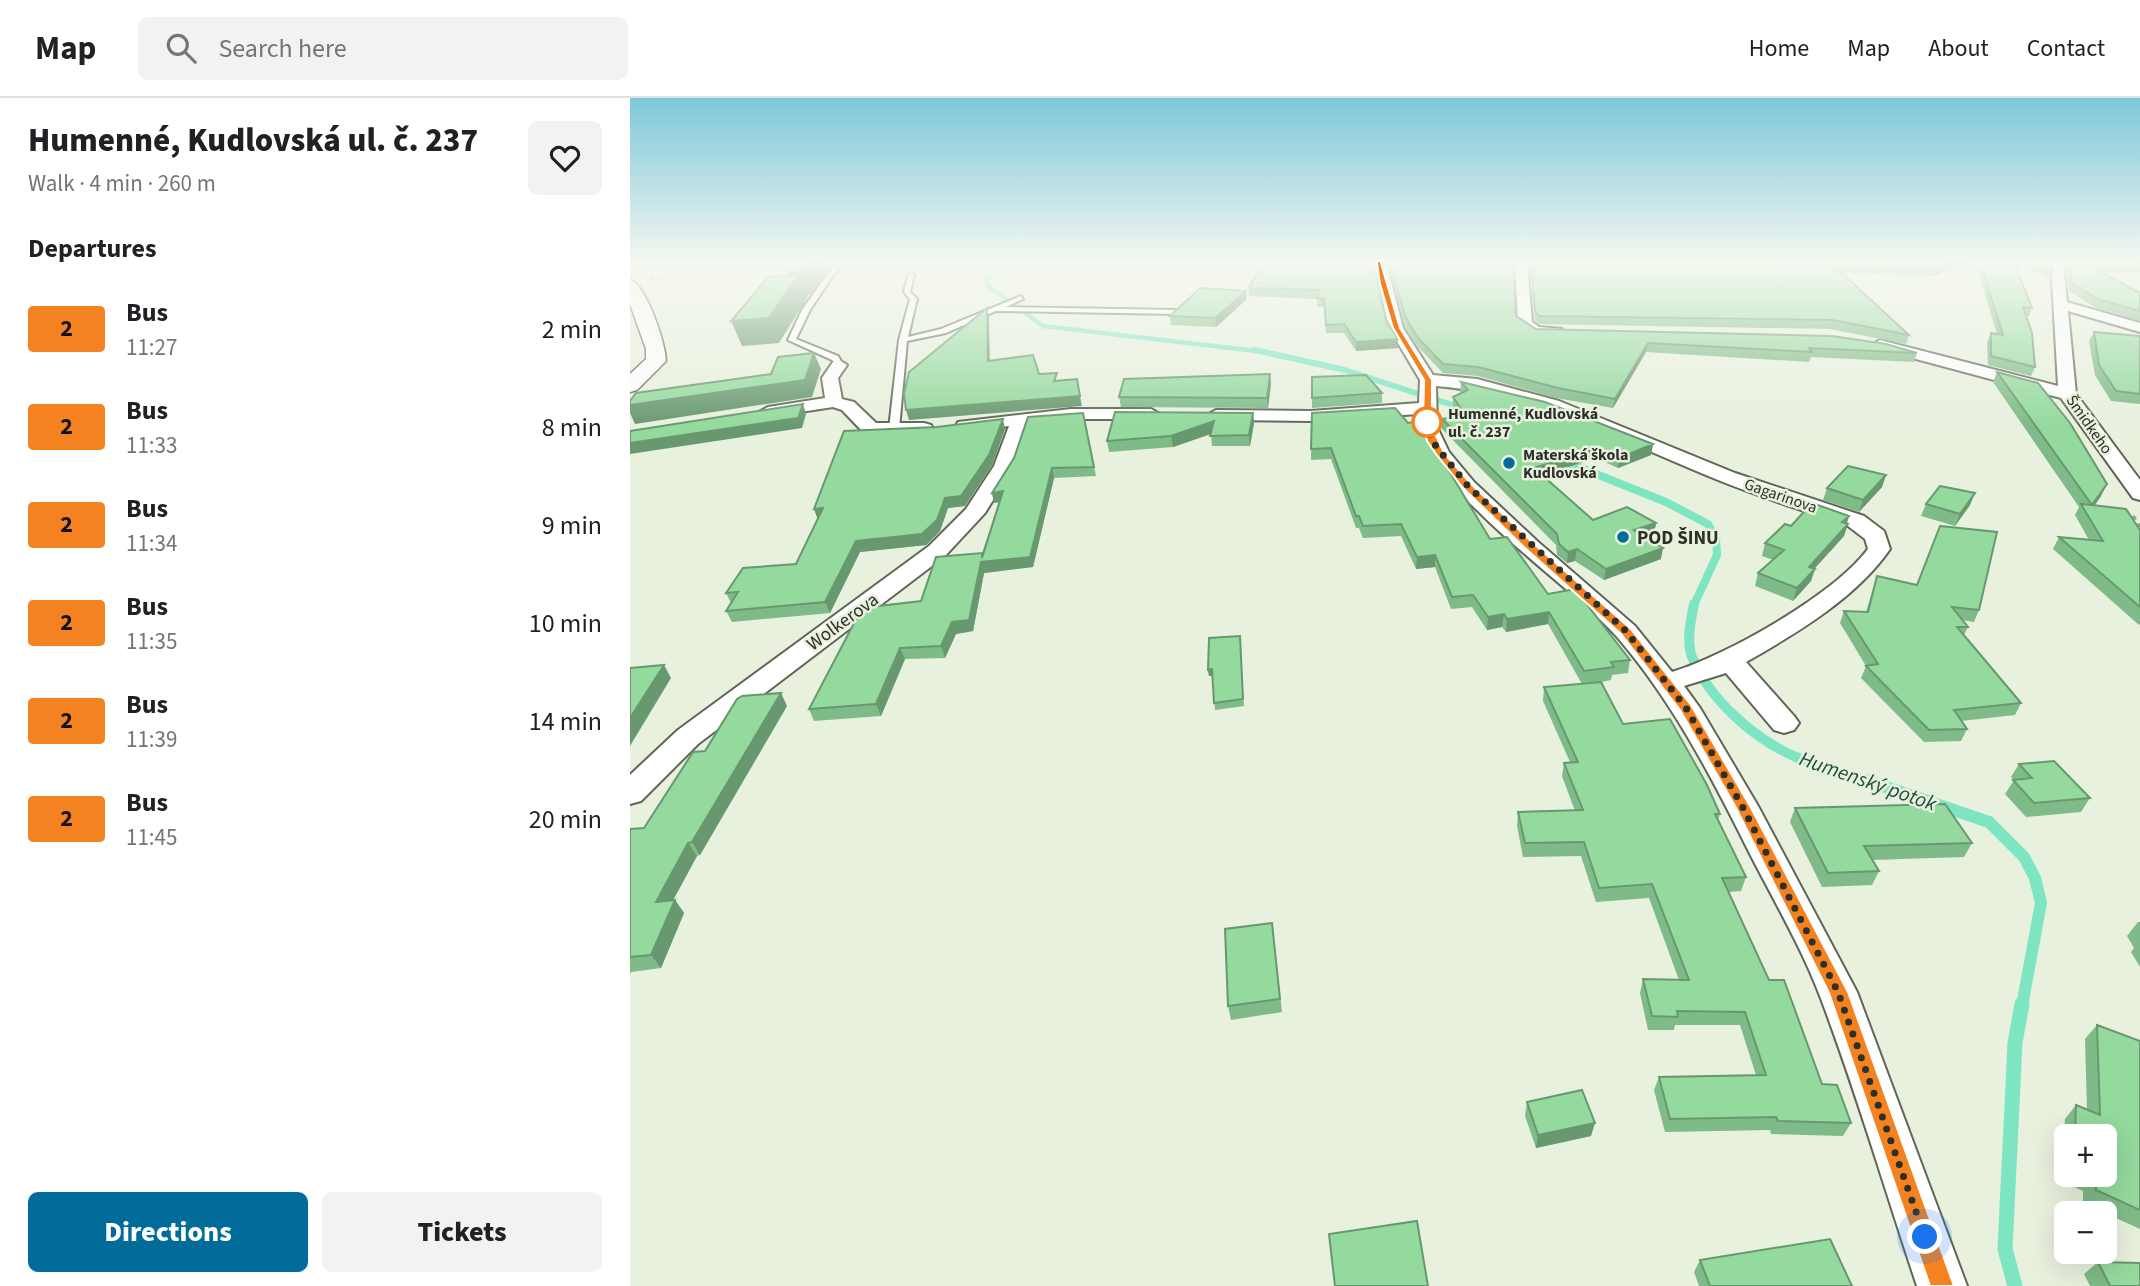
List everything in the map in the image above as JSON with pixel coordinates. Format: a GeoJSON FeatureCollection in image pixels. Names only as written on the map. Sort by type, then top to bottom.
{"type":"FeatureCollection","features":[{"type":"Feature","properties":{"kind":"street"},"geometry":{"type":"LineString","coordinates":[[630,386],[656,361],[656,349],[646,317]]}},
{"type":"Feature","properties":{"kind":"street"},"geometry":{"type":"LineString","coordinates":[[1393,317],[1427,395],[1432,441],[1468,486],[1626,631],[1675,680],[1686,708],[1742,806],[1838,992],[1942,1286]]}},
{"type":"Feature","properties":{"kind":"street"},"geometry":{"type":"LineString","coordinates":[[1525,317],[1525,324],[1535,331],[1578,333]]}},
{"type":"Feature","properties":{"kind":"street","name":"Šmidkeho"},"geometry":{"type":"LineString","coordinates":[[2059,317],[2067,394],[2140,494]]}},
{"type":"Feature","properties":{"kind":"street"},"geometry":{"type":"LineString","coordinates":[[2104,317],[2140,328]]}},
{"type":"Feature","properties":{"kind":"street"},"geometry":{"type":"LineString","coordinates":[[1858,342],[1885,346],[2067,394]]}},
{"type":"Feature","properties":{"kind":"street"},"geometry":{"type":"LineString","coordinates":[[834,402],[830,378],[839,365]]}},
{"type":"Feature","properties":{"kind":"street","name":"Gagarinova"},"geometry":{"type":"LineString","coordinates":[[1427,395],[1477,384],[1553,405],[1728,477],[1856,521],[1876,536],[1879,549],[1872,561],[1822,601],[1724,664],[1675,680]]}},
{"type":"Feature","properties":{"kind":"street"},"geometry":{"type":"LineString","coordinates":[[1193,415],[1311,416],[1427,395]]}},
{"type":"Feature","properties":{"kind":"street"},"geometry":{"type":"LineString","coordinates":[[752,415],[834,402],[848,406],[871,429],[894,429],[1020,422],[1072,414],[1167,414]]}},
{"type":"Feature","properties":{"kind":"street","name":"Wolkerova"},"geometry":{"type":"LineString","coordinates":[[630,793],[688,737],[937,551],[974,513],[1004,466],[1020,422]]}},
{"type":"Feature","properties":{"kind":"street"},"geometry":{"type":"LineString","coordinates":[[1724,664],[1784,723]]}},
{"type":"Feature","properties":{"kind":"lane"},"geometry":{"type":"LineString","coordinates":[[804,317],[792,340],[835,358],[839,365]]}},
{"type":"Feature","properties":{"kind":"lane"},"geometry":{"type":"LineString","coordinates":[[894,429],[903,340],[910,317]]}},
{"type":"Feature","properties":{"kind":"lane"},"geometry":{"type":"LineString","coordinates":[[903,340],[943,331],[979,317]]}},
{"type":"Feature","properties":{"kind":"building"},"geometry":{"type":"Polygon","coordinates":[[[734,317],[769,317],[769,318],[731,321],[734,317]]]}},
{"type":"Feature","properties":{"kind":"building"},"geometry":{"type":"Polygon","coordinates":[[[975,317],[987,317],[988,361],[1033,355],[1039,374],[1057,373],[1054,381],[1077,379],[1080,396],[906,410],[904,394],[909,372],[975,317]]]}},
{"type":"Feature","properties":{"kind":"building"},"geometry":{"type":"Polygon","coordinates":[[[1325,317],[1385,317],[1398,339],[1356,342],[1344,324],[1326,325],[1325,317]]]}},
{"type":"Feature","properties":{"kind":"building"},"geometry":{"type":"Polygon","coordinates":[[[1518,317],[1536,329],[1832,336],[1886,344],[1917,353],[1809,348],[1812,352],[1648,343],[1615,399],[1558,388],[1478,367],[1443,364],[1418,338],[1406,318],[1518,317]]]}},
{"type":"Feature","properties":{"kind":"building"},"geometry":{"type":"Polygon","coordinates":[[[1645,317],[1890,317],[1909,335],[1833,320],[1645,317]]]}},
{"type":"Feature","properties":{"kind":"building"},"geometry":{"type":"Polygon","coordinates":[[[1997,317],[2027,317],[2032,333],[2035,367],[1991,356],[1991,333],[2003,335],[1997,317]]]}},
{"type":"Feature","properties":{"kind":"building"},"geometry":{"type":"Polygon","coordinates":[[[2094,332],[2140,336],[2140,394],[2116,391],[2099,365],[2094,332]]]}},
{"type":"Feature","properties":{"kind":"building"},"geometry":{"type":"Polygon","coordinates":[[[814,353],[805,380],[630,405],[636,393],[771,374],[778,357],[814,353]]]}},
{"type":"Feature","properties":{"kind":"building"},"geometry":{"type":"Polygon","coordinates":[[[1997,372],[2038,383],[2070,423],[2107,484],[2092,505],[1997,372]]]}},
{"type":"Feature","properties":{"kind":"building"},"geometry":{"type":"Polygon","coordinates":[[[1270,374],[1267,398],[1119,397],[1124,379],[1270,374]]]}},
{"type":"Feature","properties":{"kind":"building"},"geometry":{"type":"Polygon","coordinates":[[[1366,375],[1382,393],[1312,398],[1312,377],[1366,375]]]}},
{"type":"Feature","properties":{"kind":"building"},"geometry":{"type":"Polygon","coordinates":[[[1461,382],[1545,402],[1653,444],[1620,458],[1598,448],[1534,468],[1593,520],[1627,507],[1656,523],[1634,530],[1663,548],[1606,569],[1577,549],[1568,552],[1559,544],[1557,534],[1442,419],[1466,416],[1453,397],[1468,390],[1461,382]]]}},
{"type":"Feature","properties":{"kind":"building"},"geometry":{"type":"Polygon","coordinates":[[[803,404],[798,418],[630,443],[630,431],[803,404]]]}},
{"type":"Feature","properties":{"kind":"building"},"geometry":{"type":"Polygon","coordinates":[[[1395,408],[1408,423],[1419,421],[1490,539],[1507,537],[1548,594],[1575,589],[1630,660],[1611,662],[1614,667],[1584,671],[1549,612],[1507,619],[1504,614],[1488,617],[1473,595],[1452,597],[1435,555],[1417,557],[1401,524],[1363,526],[1359,516],[1356,516],[1331,448],[1311,449],[1312,413],[1395,408]]]}},
{"type":"Feature","properties":{"kind":"building"},"geometry":{"type":"Polygon","coordinates":[[[1115,412],[1253,413],[1249,435],[1210,436],[1214,421],[1171,436],[1107,441],[1115,412]]]}},
{"type":"Feature","properties":{"kind":"building"},"geometry":{"type":"Polygon","coordinates":[[[1083,413],[1094,467],[1052,468],[1030,557],[981,562],[969,620],[952,622],[941,646],[900,648],[876,704],[809,709],[862,608],[921,601],[936,557],[982,553],[982,558],[1003,491],[992,493],[1014,458],[1028,417],[1083,413]]]}},
{"type":"Feature","properties":{"kind":"building"},"geometry":{"type":"Polygon","coordinates":[[[1003,419],[989,455],[961,496],[945,498],[937,520],[922,534],[856,541],[825,602],[726,611],[738,592],[726,593],[743,568],[796,564],[823,508],[814,509],[844,431],[937,427],[1003,419]]]}},
{"type":"Feature","properties":{"kind":"building"},"geometry":{"type":"Polygon","coordinates":[[[1848,466],[1886,475],[1863,500],[1827,488],[1848,466]]]}},
{"type":"Feature","properties":{"kind":"building"},"geometry":{"type":"Polygon","coordinates":[[[1940,486],[1975,493],[1960,514],[1926,504],[1940,486]]]}},
{"type":"Feature","properties":{"kind":"building"},"geometry":{"type":"Polygon","coordinates":[[[1812,503],[1849,516],[1842,522],[1848,524],[1809,567],[1815,569],[1797,588],[1758,573],[1784,550],[1765,543],[1785,524],[1791,526],[1812,503]]]}},
{"type":"Feature","properties":{"kind":"building"},"geometry":{"type":"Polygon","coordinates":[[[2081,504],[2126,509],[2140,530],[2140,607],[2059,537],[2103,541],[2081,504]]]}},
{"type":"Feature","properties":{"kind":"building"},"geometry":{"type":"Polygon","coordinates":[[[1940,526],[1997,532],[1979,610],[1952,607],[1968,627],[1957,627],[2021,703],[1954,710],[1967,729],[1929,730],[1866,666],[1878,664],[1844,611],[1868,612],[1877,576],[1917,585],[1940,526]]]}},
{"type":"Feature","properties":{"kind":"building"},"geometry":{"type":"Polygon","coordinates":[[[1240,636],[1243,699],[1214,703],[1212,669],[1208,670],[1209,638],[1240,636]]]}},
{"type":"Feature","properties":{"kind":"building"},"geometry":{"type":"Polygon","coordinates":[[[664,665],[630,718],[630,668],[664,665]]]}},
{"type":"Feature","properties":{"kind":"building"},"geometry":{"type":"Polygon","coordinates":[[[1601,682],[1623,724],[1670,719],[1707,785],[1720,814],[1715,814],[1746,877],[1722,878],[1769,980],[1784,980],[1822,1084],[1837,1085],[1851,1123],[1778,1121],[1776,1117],[1670,1119],[1659,1077],[1766,1075],[1745,1012],[1677,1011],[1678,1017],[1652,1016],[1643,979],[1689,980],[1652,884],[1599,888],[1584,842],[1525,843],[1518,812],[1583,810],[1564,763],[1578,762],[1544,687],[1601,682]]]}},
{"type":"Feature","properties":{"kind":"building"},"geometry":{"type":"Polygon","coordinates":[[[781,693],[692,842],[688,843],[656,902],[675,900],[651,955],[630,957],[630,829],[644,828],[693,752],[705,751],[737,699],[742,696],[781,693]]]}},
{"type":"Feature","properties":{"kind":"building"},"geometry":{"type":"Polygon","coordinates":[[[2054,761],[2090,798],[2034,803],[2013,780],[2032,778],[2019,764],[2054,761]]]}},
{"type":"Feature","properties":{"kind":"building"},"geometry":{"type":"Polygon","coordinates":[[[1945,804],[1972,843],[1864,846],[1879,871],[1828,873],[1795,808],[1945,804]]]}},
{"type":"Feature","properties":{"kind":"building"},"geometry":{"type":"Polygon","coordinates":[[[1272,923],[1280,999],[1228,1006],[1225,929],[1272,923]]]}},
{"type":"Feature","properties":{"kind":"building"},"geometry":{"type":"Polygon","coordinates":[[[2097,1025],[2140,1041],[2140,1210],[2096,1190],[2096,1187],[2117,1187],[2117,1124],[2075,1124],[2076,1105],[2100,1115],[2097,1025]]]}},
{"type":"Feature","properties":{"kind":"building"},"geometry":{"type":"Polygon","coordinates":[[[1582,1090],[1595,1123],[1538,1135],[1527,1102],[1582,1090]]]}},
{"type":"Feature","properties":{"kind":"building"},"geometry":{"type":"Polygon","coordinates":[[[1417,1221],[1428,1286],[1335,1286],[1329,1234],[1417,1221]]]}},
{"type":"Feature","properties":{"kind":"building"},"geometry":{"type":"Polygon","coordinates":[[[1830,1239],[1852,1286],[1710,1286],[1700,1260],[1830,1239]]]}},
{"type":"Feature","properties":{"kind":"building"},"geometry":{"type":"Polygon","coordinates":[[[2140,1263],[2140,1286],[2110,1286],[2099,1264],[2140,1263]]]}},
{"type":"Feature","properties":{"kind":"waterway","name":"Humenský potok"},"geometry":{"type":"LineString","coordinates":[[1031,317],[1043,326],[1263,352]]}},
{"type":"Feature","properties":{"kind":"waterway","name":"Humenský potok"},"geometry":{"type":"LineString","coordinates":[[1255,350],[1263,352]]}},
{"type":"Feature","properties":{"kind":"waterway","name":"Humenský potok"},"geometry":{"type":"LineString","coordinates":[[1263,352],[1345,370],[1465,409]]}},
{"type":"Feature","properties":{"kind":"waterway","name":"Humenský potok"},"geometry":{"type":"LineString","coordinates":[[1562,461],[1570,464]]}},
{"type":"Feature","properties":{"kind":"waterway","name":"Humenský potok"},"geometry":{"type":"LineString","coordinates":[[1566,462],[1666,502],[1708,524],[1716,539],[1717,555],[1694,605]]}},
{"type":"Feature","properties":{"kind":"waterway","name":"Humenský potok"},"geometry":{"type":"LineString","coordinates":[[1694,604],[1690,623],[1690,651],[1700,673],[1721,702],[1749,729],[1780,749],[1873,783]]}},
{"type":"Feature","properties":{"kind":"waterway","name":"Humenský potok"},"geometry":{"type":"LineString","coordinates":[[1868,781],[1989,822],[2024,857],[2035,878],[2041,903],[2022,1006]]}},
{"type":"Feature","properties":{"kind":"waterway","name":"Humenský potok"},"geometry":{"type":"LineString","coordinates":[[2015,1286],[2005,1249],[2015,1043],[2022,1004]]}},
{"type":"Feature","properties":{"kind":"bus line","name":"2"},"geometry":{"type":"LineString","coordinates":[[1393,317],[1396,328],[1428,380],[1428,427],[1440,454],[1468,486],[1529,546],[1626,631],[1686,708],[1742,806],[1838,992],[1942,1286]]}},
{"type":"Feature","properties":{"kind":"place","name":"Humenné, Kudlovská ul. č. 237"},"geometry":{"type":"Point","coordinates":[1427,422]}},
{"type":"Feature","properties":{"kind":"place","name":"Materská škola Kudlovská"},"geometry":{"type":"Point","coordinates":[1509,463]}},
{"type":"Feature","properties":{"kind":"place","name":"POD ŠINU"},"geometry":{"type":"Point","coordinates":[1623,537]}},
{"type":"Feature","properties":{"kind":"route"},"geometry":{"type":"LineString","coordinates":[[1427,422],[1432,441],[1440,454],[1468,486],[1529,546],[1626,631],[1686,708],[1742,806],[1838,992],[1925,1237]]}}]}
